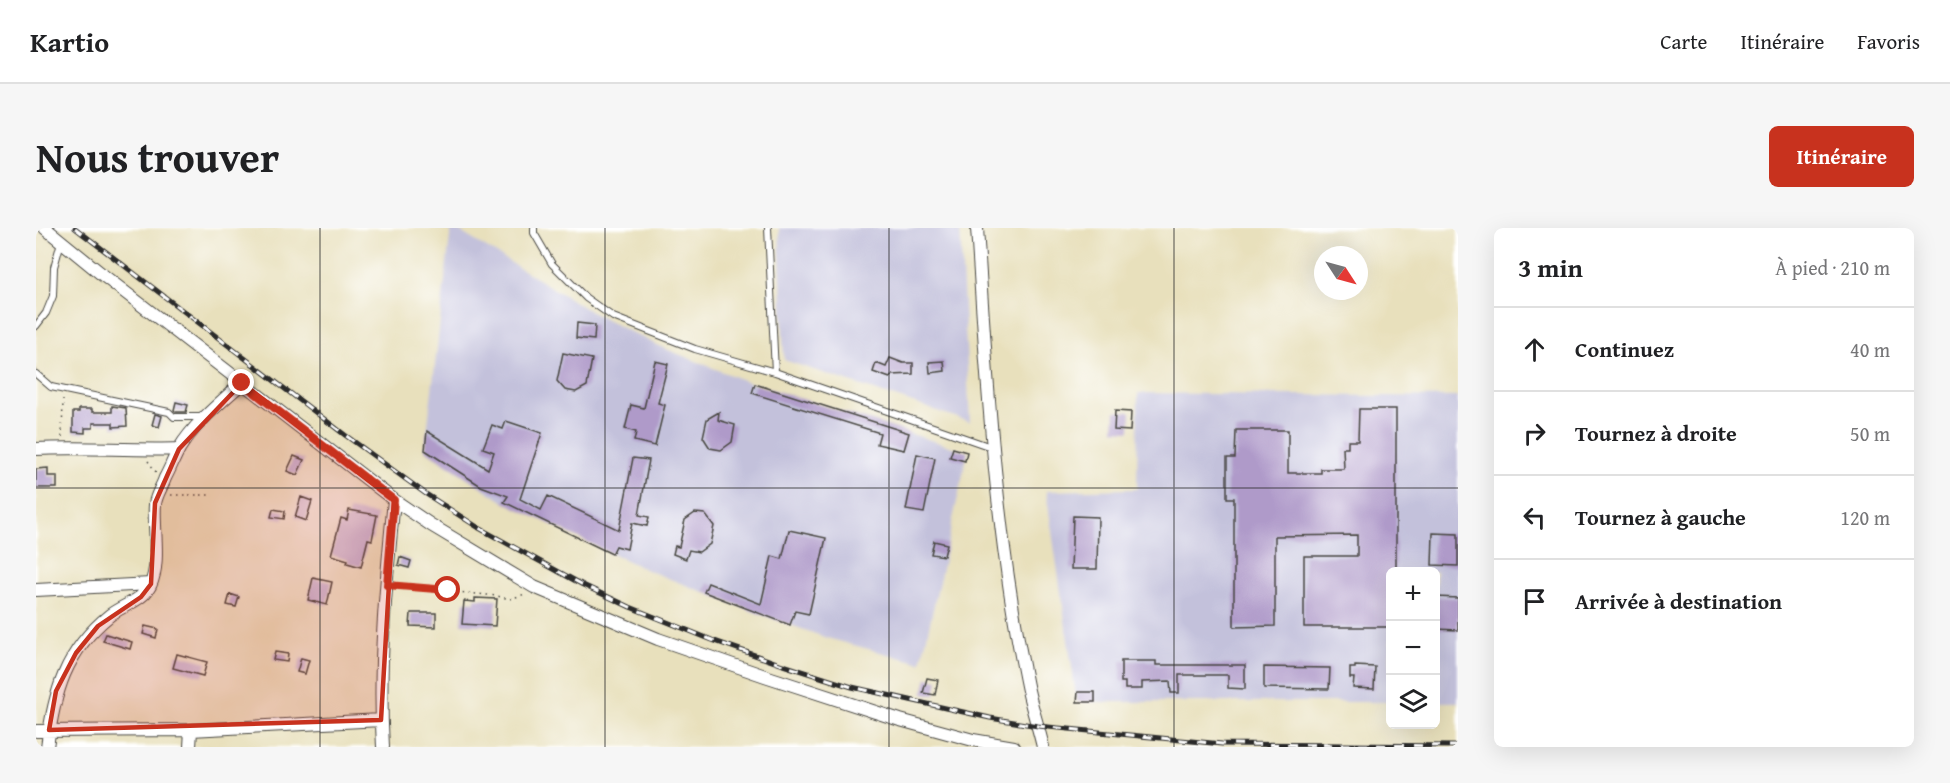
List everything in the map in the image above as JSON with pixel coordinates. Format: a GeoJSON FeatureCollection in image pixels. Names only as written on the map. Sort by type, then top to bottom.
{"type":"FeatureCollection","features":[{"type":"Feature","properties":{"kind":"street"},"geometry":{"type":"LineString","coordinates":[[45,228],[394,500],[534,587],[658,639],[776,680],[900,720],[973,740],[1014,747]]}},
{"type":"Feature","properties":{"kind":"street"},"geometry":{"type":"LineString","coordinates":[[976,228],[991,447],[1003,546],[1026,684],[1044,747]]}},
{"type":"Feature","properties":{"kind":"street"},"geometry":{"type":"LineString","coordinates":[[47,747],[42,730],[63,673],[98,626],[111,614],[141,597],[151,584],[154,573],[155,503],[179,449],[206,417],[242,383]]}},
{"type":"Feature","properties":{"kind":"street"},"geometry":{"type":"LineString","coordinates":[[36,450],[62,448],[179,449]]}},
{"type":"Feature","properties":{"kind":"street"},"geometry":{"type":"LineString","coordinates":[[383,747],[381,720],[383,635],[394,500]]}},
{"type":"Feature","properties":{"kind":"street"},"geometry":{"type":"LineString","coordinates":[[36,590],[151,584]]}},
{"type":"Feature","properties":{"kind":"street"},"geometry":{"type":"LineString","coordinates":[[42,730],[191,730],[381,720]]}},
{"type":"Feature","properties":{"kind":"street"},"geometry":{"type":"LineString","coordinates":[[190,747],[191,730]]}},
{"type":"Feature","properties":{"kind":"lane"},"geometry":{"type":"LineString","coordinates":[[534,228],[534,233],[552,264],[586,298],[614,317],[695,349],[775,372],[991,447]]}},
{"type":"Feature","properties":{"kind":"lane"},"geometry":{"type":"LineString","coordinates":[[768,228],[775,372]]}},
{"type":"Feature","properties":{"kind":"lane"},"geometry":{"type":"LineString","coordinates":[[36,326],[46,313],[53,296],[54,267],[62,242]]}},
{"type":"Feature","properties":{"kind":"lane"},"geometry":{"type":"LineString","coordinates":[[36,374],[51,387],[169,412],[174,417],[206,417]]}},
{"type":"Feature","properties":{"kind":"path"},"geometry":{"type":"LineString","coordinates":[[62,448],[64,390]]}},
{"type":"Feature","properties":{"kind":"path"},"geometry":{"type":"LineString","coordinates":[[141,450],[160,488],[209,495]]}},
{"type":"Feature","properties":{"kind":"path"},"geometry":{"type":"LineString","coordinates":[[387,585],[510,599],[518,598],[534,587]]}},
{"type":"Feature","properties":{"kind":"highlighted area"},"geometry":{"type":"Polygon","coordinates":[[[242,383],[394,500],[381,720],[49,730],[56,691],[76,653],[98,626],[141,597],[151,584],[155,503],[179,449],[242,383]]]}},
{"type":"Feature","properties":{"kind":"shaded area"},"geometry":{"type":"Polygon","coordinates":[[[451,228],[598,316],[661,347],[748,382],[968,452],[921,663],[827,638],[647,570],[504,502],[425,450],[451,228]]]}},
{"type":"Feature","properties":{"kind":"shaded area"},"geometry":{"type":"Polygon","coordinates":[[[779,228],[960,228],[970,422],[784,360],[779,228]]]}},
{"type":"Feature","properties":{"kind":"shaded area"},"geometry":{"type":"Polygon","coordinates":[[[1138,393],[1458,397],[1458,702],[1440,702],[1440,567],[1386,567],[1386,702],[1077,702],[1046,491],[1137,489],[1138,393]]]}},
{"type":"Feature","properties":{"kind":"building"},"geometry":{"type":"Polygon","coordinates":[[[577,323],[595,325],[594,340],[576,338],[577,323]]]}},
{"type":"Feature","properties":{"kind":"building"},"geometry":{"type":"Polygon","coordinates":[[[563,353],[592,359],[587,386],[576,392],[565,390],[557,381],[563,353]]]}},
{"type":"Feature","properties":{"kind":"building"},"geometry":{"type":"Polygon","coordinates":[[[890,358],[903,363],[913,363],[913,374],[892,375],[890,378],[873,372],[876,363],[886,367],[890,358]]]}},
{"type":"Feature","properties":{"kind":"building"},"geometry":{"type":"Polygon","coordinates":[[[655,361],[668,364],[658,403],[665,405],[655,446],[634,441],[636,432],[625,429],[631,405],[644,408],[655,361]]]}},
{"type":"Feature","properties":{"kind":"building"},"geometry":{"type":"Polygon","coordinates":[[[944,361],[945,371],[930,373],[929,362],[944,361]]]}},
{"type":"Feature","properties":{"kind":"building"},"geometry":{"type":"Polygon","coordinates":[[[755,384],[909,433],[904,450],[877,444],[880,433],[752,393],[755,384]]]}},
{"type":"Feature","properties":{"kind":"building"},"geometry":{"type":"Polygon","coordinates":[[[176,402],[188,405],[186,412],[174,410],[176,402]]]}},
{"type":"Feature","properties":{"kind":"building"},"geometry":{"type":"Polygon","coordinates":[[[112,406],[126,408],[127,426],[113,427],[113,423],[93,423],[93,428],[85,428],[85,433],[73,432],[73,412],[79,412],[79,409],[92,409],[92,412],[112,412],[112,406]]]}},
{"type":"Feature","properties":{"kind":"building"},"geometry":{"type":"Polygon","coordinates":[[[1359,409],[1396,409],[1396,567],[1386,567],[1386,627],[1304,627],[1304,556],[1357,556],[1357,535],[1275,536],[1275,626],[1234,627],[1234,498],[1227,498],[1227,458],[1235,458],[1236,430],[1288,430],[1288,473],[1321,473],[1321,469],[1344,469],[1343,448],[1348,448],[1348,441],[1358,441],[1359,409]]]}},
{"type":"Feature","properties":{"kind":"building"},"geometry":{"type":"Polygon","coordinates":[[[1115,411],[1131,412],[1130,431],[1114,430],[1115,411]]]}},
{"type":"Feature","properties":{"kind":"building"},"geometry":{"type":"Polygon","coordinates":[[[719,412],[718,420],[735,425],[732,442],[721,450],[710,448],[703,437],[707,419],[719,412]]]}},
{"type":"Feature","properties":{"kind":"building"},"geometry":{"type":"Polygon","coordinates":[[[155,414],[162,416],[159,427],[152,425],[155,414]]]}},
{"type":"Feature","properties":{"kind":"building"},"geometry":{"type":"Polygon","coordinates":[[[506,421],[542,433],[520,499],[541,510],[548,496],[619,530],[633,458],[649,460],[639,515],[649,517],[647,526],[632,523],[627,549],[616,546],[612,554],[504,502],[508,496],[481,486],[425,450],[427,431],[488,469],[494,452],[483,448],[492,425],[503,429],[506,421]]]}},
{"type":"Feature","properties":{"kind":"building"},"geometry":{"type":"Polygon","coordinates":[[[953,448],[967,452],[965,461],[950,457],[953,448]]]}},
{"type":"Feature","properties":{"kind":"building"},"geometry":{"type":"Polygon","coordinates":[[[917,454],[935,458],[924,513],[906,510],[917,454]]]}},
{"type":"Feature","properties":{"kind":"building"},"geometry":{"type":"Polygon","coordinates":[[[294,456],[304,460],[297,475],[287,471],[294,456]]]}},
{"type":"Feature","properties":{"kind":"building"},"geometry":{"type":"Polygon","coordinates":[[[48,468],[48,476],[57,476],[57,488],[36,488],[36,469],[48,468]]]}},
{"type":"Feature","properties":{"kind":"building"},"geometry":{"type":"Polygon","coordinates":[[[301,497],[312,501],[306,521],[295,517],[301,497]]]}},
{"type":"Feature","properties":{"kind":"building"},"geometry":{"type":"Polygon","coordinates":[[[273,509],[285,511],[284,519],[271,517],[273,509]]]}},
{"type":"Feature","properties":{"kind":"building"},"geometry":{"type":"Polygon","coordinates":[[[349,510],[377,515],[372,540],[368,539],[361,567],[331,555],[341,518],[347,520],[349,510]]]}},
{"type":"Feature","properties":{"kind":"building"},"geometry":{"type":"Polygon","coordinates":[[[695,513],[705,514],[714,526],[710,544],[699,552],[689,550],[686,559],[673,554],[675,546],[679,547],[685,520],[695,513]]]}},
{"type":"Feature","properties":{"kind":"building"},"geometry":{"type":"Polygon","coordinates":[[[1073,516],[1098,517],[1097,569],[1071,569],[1073,516]]]}},
{"type":"Feature","properties":{"kind":"building"},"geometry":{"type":"Polygon","coordinates":[[[789,530],[826,538],[809,614],[795,611],[790,625],[704,592],[708,583],[761,604],[772,556],[782,559],[789,530]]]}},
{"type":"Feature","properties":{"kind":"building"},"geometry":{"type":"Polygon","coordinates":[[[1433,533],[1458,534],[1458,566],[1432,565],[1433,533]]]}},
{"type":"Feature","properties":{"kind":"building"},"geometry":{"type":"Polygon","coordinates":[[[934,541],[947,544],[944,556],[931,554],[934,541]]]}},
{"type":"Feature","properties":{"kind":"building"},"geometry":{"type":"Polygon","coordinates":[[[400,557],[411,561],[409,568],[398,565],[400,557]]]}},
{"type":"Feature","properties":{"kind":"building"},"geometry":{"type":"Polygon","coordinates":[[[313,578],[332,582],[327,605],[308,600],[313,578]]]}},
{"type":"Feature","properties":{"kind":"building"},"geometry":{"type":"Polygon","coordinates":[[[230,594],[239,597],[236,607],[227,605],[230,594]]]}},
{"type":"Feature","properties":{"kind":"building"},"geometry":{"type":"Polygon","coordinates":[[[1440,597],[1458,598],[1458,630],[1440,629],[1440,597]]]}},
{"type":"Feature","properties":{"kind":"building"},"geometry":{"type":"Polygon","coordinates":[[[475,598],[497,599],[495,626],[462,624],[464,601],[475,602],[475,598]]]}},
{"type":"Feature","properties":{"kind":"building"},"geometry":{"type":"Polygon","coordinates":[[[411,613],[436,613],[436,627],[410,626],[411,613]]]}},
{"type":"Feature","properties":{"kind":"building"},"geometry":{"type":"Polygon","coordinates":[[[145,626],[158,629],[156,638],[143,634],[145,626]]]}},
{"type":"Feature","properties":{"kind":"building"},"geometry":{"type":"Polygon","coordinates":[[[106,634],[132,642],[130,649],[103,641],[106,634]]]}},
{"type":"Feature","properties":{"kind":"building"},"geometry":{"type":"Polygon","coordinates":[[[275,652],[288,654],[287,662],[273,660],[275,652]]]}},
{"type":"Feature","properties":{"kind":"building"},"geometry":{"type":"Polygon","coordinates":[[[177,654],[207,662],[203,676],[173,668],[177,654]]]}},
{"type":"Feature","properties":{"kind":"building"},"geometry":{"type":"Polygon","coordinates":[[[301,658],[309,660],[305,674],[297,672],[301,658]]]}},
{"type":"Feature","properties":{"kind":"building"},"geometry":{"type":"Polygon","coordinates":[[[1121,661],[1156,661],[1156,665],[1245,665],[1245,689],[1228,688],[1228,675],[1179,675],[1179,693],[1171,693],[1170,681],[1142,682],[1142,689],[1125,689],[1125,682],[1121,682],[1121,661]]]}},
{"type":"Feature","properties":{"kind":"building"},"geometry":{"type":"Polygon","coordinates":[[[1355,666],[1375,667],[1374,689],[1353,688],[1354,678],[1350,678],[1350,668],[1355,668],[1355,666]]]}},
{"type":"Feature","properties":{"kind":"building"},"geometry":{"type":"Polygon","coordinates":[[[1264,667],[1330,668],[1329,689],[1264,688],[1264,667]]]}},
{"type":"Feature","properties":{"kind":"building"},"geometry":{"type":"Polygon","coordinates":[[[927,678],[938,680],[935,695],[923,693],[927,678]]]}},
{"type":"Feature","properties":{"kind":"building"},"geometry":{"type":"Polygon","coordinates":[[[1078,692],[1095,692],[1095,702],[1077,702],[1078,692]]]}},
{"type":"Feature","properties":{"kind":"railway"},"geometry":{"type":"LineString","coordinates":[[75,228],[345,435],[426,494],[479,528],[583,585],[630,607],[712,640],[852,687],[990,718],[1038,726],[1222,744],[1458,746]]}},
{"type":"Feature","properties":{"kind":"route"},"geometry":{"type":"LineString","coordinates":[[242,383],[394,500],[387,585],[448,590]]}}]}
